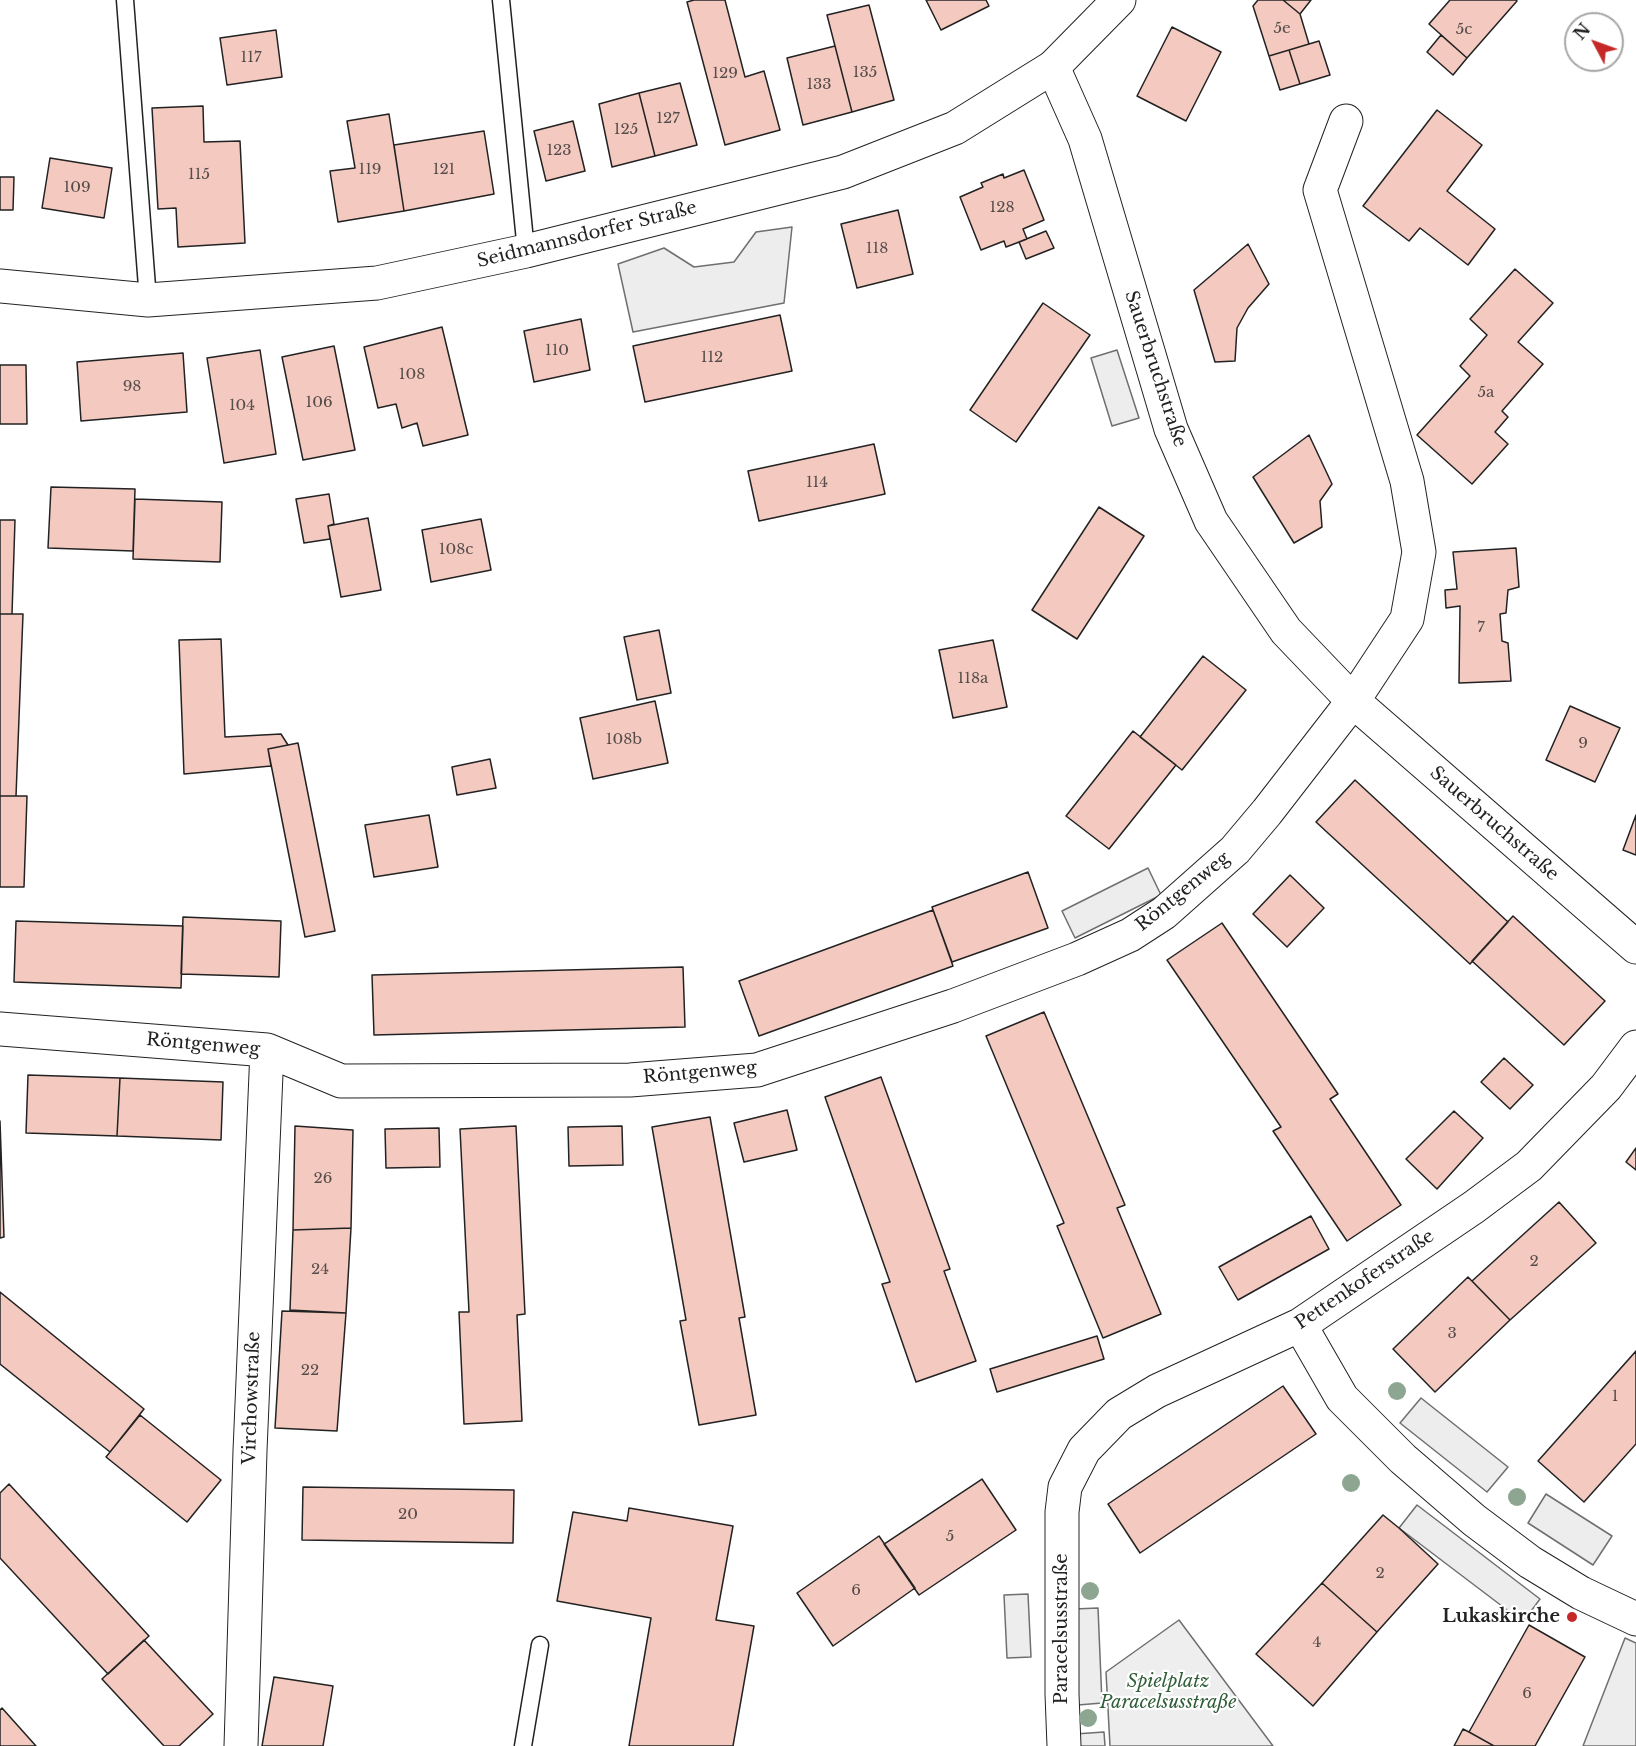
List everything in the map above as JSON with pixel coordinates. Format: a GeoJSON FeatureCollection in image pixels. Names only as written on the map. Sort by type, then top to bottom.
{"type":"FeatureCollection","features":[{"type":"Feature","properties":{"kind":"street","name":"Seidmannsdorfer Straße"},"geometry":{"type":"LineString","coordinates":[[0,286],[148,300],[377,283],[526,251],[843,172],[955,128],[1053,67],[1119,0]]}},
{"type":"Feature","properties":{"kind":"street","name":"Sauerbruchstraße"},"geometry":{"type":"LineString","coordinates":[[1053,67],[1085,139],[1171,429],[1211,521],[1287,631],[1353,701],[1636,947]]}},
{"type":"Feature","properties":{"kind":"street"},"geometry":{"type":"LineString","coordinates":[[1346,121],[1320,190],[1407,481],[1419,552],[1407,619],[1353,701]]}},
{"type":"Feature","properties":{"kind":"street","name":"Röntgenweg"},"geometry":{"type":"LineString","coordinates":[[0,1029],[267,1050],[341,1081],[630,1080],[757,1070],[953,1006],[1077,959],[1130,935],[1164,913],[1234,850],[1267,812],[1353,701]]}},
{"type":"Feature","properties":{"kind":"street","name":"Pettenkoferstraße"},"geometry":{"type":"LineString","coordinates":[[1062,1512],[1065,1488],[1084,1450],[1119,1414],[1157,1391],[1300,1325],[1474,1208],[1529,1166],[1606,1087],[1636,1047]]}},
{"type":"Feature","properties":{"kind":"street","name":"Virchowstraße"},"geometry":{"type":"LineString","coordinates":[[241,1746],[250,1451],[267,1050]]}},
{"type":"Feature","properties":{"kind":"street"},"geometry":{"type":"LineString","coordinates":[[1300,1325],[1342,1398],[1403,1459],[1474,1520],[1530,1562],[1581,1593],[1636,1619]]}},
{"type":"Feature","properties":{"kind":"street","name":"Paracelsusstraße"},"geometry":{"type":"LineString","coordinates":[[1062,1512],[1064,1746]]}},
{"type":"Feature","properties":{"kind":"lane"},"geometry":{"type":"LineString","coordinates":[[125,0],[148,300]]}},
{"type":"Feature","properties":{"kind":"lane"},"geometry":{"type":"LineString","coordinates":[[501,0],[526,251]]}},
{"type":"Feature","properties":{"kind":"lane"},"geometry":{"type":"LineString","coordinates":[[523,1746],[540,1645]]}},
{"type":"Feature","properties":{"kind":"green space","name":"Spielplatz Paracelsusstraße"},"geometry":{"type":"Polygon","coordinates":[[[1179,1620],[1273,1746],[1110,1746],[1106,1672],[1179,1620]]]}},
{"type":"Feature","properties":{"kind":"shaded area"},"geometry":{"type":"Polygon","coordinates":[[[792,227],[784,303],[633,332],[618,264],[664,248],[694,267],[734,262],[756,232],[792,227]]]}},
{"type":"Feature","properties":{"kind":"shaded area"},"geometry":{"type":"Polygon","coordinates":[[[1117,350],[1139,418],[1112,426],[1091,358],[1117,350]]]}},
{"type":"Feature","properties":{"kind":"shaded area"},"geometry":{"type":"Polygon","coordinates":[[[1148,868],[1161,895],[1075,938],[1062,911],[1148,868]]]}},
{"type":"Feature","properties":{"kind":"shaded area"},"geometry":{"type":"Polygon","coordinates":[[[1421,1398],[1508,1467],[1487,1492],[1400,1423],[1421,1398]]]}},
{"type":"Feature","properties":{"kind":"shaded area"},"geometry":{"type":"Polygon","coordinates":[[[1546,1494],[1612,1536],[1593,1565],[1528,1523],[1546,1494]]]}},
{"type":"Feature","properties":{"kind":"shaded area"},"geometry":{"type":"Polygon","coordinates":[[[1417,1505],[1540,1599],[1523,1622],[1399,1528],[1417,1505]]]}},
{"type":"Feature","properties":{"kind":"shaded area"},"geometry":{"type":"Polygon","coordinates":[[[1028,1594],[1031,1657],[1007,1658],[1004,1595],[1028,1594]]]}},
{"type":"Feature","properties":{"kind":"shaded area"},"geometry":{"type":"Polygon","coordinates":[[[1098,1608],[1102,1703],[1078,1705],[1074,1609],[1098,1608]]]}},
{"type":"Feature","properties":{"kind":"shaded area"},"geometry":{"type":"Polygon","coordinates":[[[1625,1638],[1636,1643],[1636,1746],[1583,1746],[1625,1638]]]}},
{"type":"Feature","properties":{"kind":"shaded area"},"geometry":{"type":"Polygon","coordinates":[[[1104,1732],[1105,1746],[1076,1746],[1075,1734],[1104,1732]]]}},
{"type":"Feature","properties":{"kind":"building"},"geometry":{"type":"Polygon","coordinates":[[[725,0],[745,77],[764,71],[780,130],[725,145],[687,2],[725,0]]]}},
{"type":"Feature","properties":{"kind":"building"},"geometry":{"type":"Polygon","coordinates":[[[926,0],[986,0],[989,6],[941,30],[926,0]]]}},
{"type":"Feature","properties":{"kind":"building"},"geometry":{"type":"Polygon","coordinates":[[[1258,0],[1283,0],[1300,14],[1309,44],[1269,56],[1253,6],[1258,0]]]}},
{"type":"Feature","properties":{"kind":"building"},"geometry":{"type":"Polygon","coordinates":[[[1283,0],[1311,0],[1300,14],[1283,0]]]}},
{"type":"Feature","properties":{"kind":"building"},"geometry":{"type":"Polygon","coordinates":[[[1450,0],[1517,1],[1467,58],[1429,24],[1450,0]]]}},
{"type":"Feature","properties":{"kind":"building"},"geometry":{"type":"Polygon","coordinates":[[[869,5],[894,100],[852,112],[827,15],[869,5]]]}},
{"type":"Feature","properties":{"kind":"building"},"geometry":{"type":"Polygon","coordinates":[[[1172,27],[1221,52],[1186,121],[1137,96],[1172,27]]]}},
{"type":"Feature","properties":{"kind":"building"},"geometry":{"type":"Polygon","coordinates":[[[276,30],[282,77],[227,85],[220,38],[276,30]]]}},
{"type":"Feature","properties":{"kind":"building"},"geometry":{"type":"Polygon","coordinates":[[[1441,35],[1467,58],[1453,75],[1427,52],[1441,35]]]}},
{"type":"Feature","properties":{"kind":"building"},"geometry":{"type":"Polygon","coordinates":[[[1319,41],[1330,75],[1300,84],[1289,50],[1319,41]]]}},
{"type":"Feature","properties":{"kind":"building"},"geometry":{"type":"Polygon","coordinates":[[[835,46],[852,112],[803,125],[787,58],[835,46]]]}},
{"type":"Feature","properties":{"kind":"building"},"geometry":{"type":"Polygon","coordinates":[[[1289,50],[1300,84],[1280,90],[1269,56],[1289,50]]]}},
{"type":"Feature","properties":{"kind":"building"},"geometry":{"type":"Polygon","coordinates":[[[680,83],[697,145],[655,156],[639,93],[680,83]]]}},
{"type":"Feature","properties":{"kind":"building"},"geometry":{"type":"Polygon","coordinates":[[[639,93],[655,156],[612,167],[599,104],[639,93]]]}},
{"type":"Feature","properties":{"kind":"building"},"geometry":{"type":"Polygon","coordinates":[[[203,106],[204,142],[240,141],[245,243],[178,247],[176,208],[158,209],[152,108],[203,106]]]}},
{"type":"Feature","properties":{"kind":"building"},"geometry":{"type":"Polygon","coordinates":[[[1437,110],[1482,145],[1447,191],[1495,229],[1468,265],[1420,228],[1409,241],[1363,206],[1437,110]]]}},
{"type":"Feature","properties":{"kind":"building"},"geometry":{"type":"Polygon","coordinates":[[[389,114],[404,211],[338,222],[330,171],[355,168],[347,121],[389,114]]]}},
{"type":"Feature","properties":{"kind":"building"},"geometry":{"type":"Polygon","coordinates":[[[573,121],[585,171],[546,181],[534,131],[573,121]]]}},
{"type":"Feature","properties":{"kind":"building"},"geometry":{"type":"Polygon","coordinates":[[[484,131],[494,194],[404,211],[394,145],[484,131]]]}},
{"type":"Feature","properties":{"kind":"building"},"geometry":{"type":"Polygon","coordinates":[[[50,158],[112,168],[104,218],[42,208],[50,158]]]}},
{"type":"Feature","properties":{"kind":"building"},"geometry":{"type":"Polygon","coordinates":[[[1024,170],[1044,220],[1023,229],[1027,239],[1006,247],[1004,241],[981,250],[960,197],[983,187],[981,183],[1003,174],[1004,178],[1024,170]]]}},
{"type":"Feature","properties":{"kind":"building"},"geometry":{"type":"Polygon","coordinates":[[[0,177],[14,177],[13,210],[0,210],[0,177]]]}},
{"type":"Feature","properties":{"kind":"building"},"geometry":{"type":"Polygon","coordinates":[[[898,210],[913,274],[857,288],[841,224],[898,210]]]}},
{"type":"Feature","properties":{"kind":"building"},"geometry":{"type":"Polygon","coordinates":[[[1046,231],[1054,248],[1026,259],[1019,242],[1046,231]]]}},
{"type":"Feature","properties":{"kind":"building"},"geometry":{"type":"Polygon","coordinates":[[[1248,244],[1269,284],[1248,308],[1237,328],[1235,361],[1215,362],[1194,290],[1248,244]]]}},
{"type":"Feature","properties":{"kind":"building"},"geometry":{"type":"Polygon","coordinates":[[[1515,269],[1553,303],[1518,342],[1543,364],[1502,411],[1508,417],[1495,432],[1508,444],[1472,484],[1417,435],[1470,376],[1460,366],[1487,335],[1470,319],[1515,269]]]}},
{"type":"Feature","properties":{"kind":"building"},"geometry":{"type":"Polygon","coordinates":[[[1043,303],[1090,335],[1016,442],[970,410],[1043,303]]]}},
{"type":"Feature","properties":{"kind":"building"},"geometry":{"type":"Polygon","coordinates":[[[780,315],[792,371],[645,402],[633,346],[780,315]]]}},
{"type":"Feature","properties":{"kind":"building"},"geometry":{"type":"Polygon","coordinates":[[[581,319],[590,370],[534,382],[524,331],[581,319]]]}},
{"type":"Feature","properties":{"kind":"building"},"geometry":{"type":"Polygon","coordinates":[[[442,327],[468,435],[423,446],[417,423],[402,428],[396,404],[378,408],[364,347],[442,327]]]}},
{"type":"Feature","properties":{"kind":"building"},"geometry":{"type":"Polygon","coordinates":[[[334,346],[355,450],[303,460],[282,357],[334,346]]]}},
{"type":"Feature","properties":{"kind":"building"},"geometry":{"type":"Polygon","coordinates":[[[260,350],[276,454],[224,463],[207,358],[260,350]]]}},
{"type":"Feature","properties":{"kind":"building"},"geometry":{"type":"Polygon","coordinates":[[[183,353],[187,412],[81,421],[77,362],[183,353]]]}},
{"type":"Feature","properties":{"kind":"building"},"geometry":{"type":"Polygon","coordinates":[[[0,365],[26,365],[27,424],[0,424],[0,365]]]}},
{"type":"Feature","properties":{"kind":"building"},"geometry":{"type":"Polygon","coordinates":[[[1309,435],[1332,484],[1320,501],[1322,527],[1294,543],[1253,477],[1309,435]]]}},
{"type":"Feature","properties":{"kind":"building"},"geometry":{"type":"Polygon","coordinates":[[[874,444],[885,494],[759,521],[748,471],[874,444]]]}},
{"type":"Feature","properties":{"kind":"building"},"geometry":{"type":"Polygon","coordinates":[[[51,487],[135,489],[133,551],[48,548],[51,487]]]}},
{"type":"Feature","properties":{"kind":"building"},"geometry":{"type":"Polygon","coordinates":[[[329,494],[334,524],[328,526],[330,539],[304,543],[296,499],[329,494]]]}},
{"type":"Feature","properties":{"kind":"building"},"geometry":{"type":"Polygon","coordinates":[[[135,499],[222,502],[220,562],[133,559],[135,499]]]}},
{"type":"Feature","properties":{"kind":"building"},"geometry":{"type":"Polygon","coordinates":[[[1099,507],[1144,536],[1077,639],[1032,610],[1099,507]]]}},
{"type":"Feature","properties":{"kind":"building"},"geometry":{"type":"Polygon","coordinates":[[[368,518],[381,590],[341,597],[328,526],[368,518]]]}},
{"type":"Feature","properties":{"kind":"building"},"geometry":{"type":"Polygon","coordinates":[[[481,519],[491,570],[431,582],[422,530],[481,519]]]}},
{"type":"Feature","properties":{"kind":"building"},"geometry":{"type":"Polygon","coordinates":[[[0,520],[15,520],[12,614],[0,614],[0,520]]]}},
{"type":"Feature","properties":{"kind":"building"},"geometry":{"type":"Polygon","coordinates":[[[1516,548],[1519,587],[1508,590],[1506,613],[1500,614],[1502,641],[1508,643],[1511,681],[1459,683],[1460,606],[1446,608],[1445,590],[1457,589],[1453,552],[1516,548]]]}},
{"type":"Feature","properties":{"kind":"building"},"geometry":{"type":"Polygon","coordinates":[[[0,614],[23,614],[16,796],[0,796],[0,614]]]}},
{"type":"Feature","properties":{"kind":"building"},"geometry":{"type":"Polygon","coordinates":[[[659,630],[671,693],[637,700],[624,637],[659,630]]]}},
{"type":"Feature","properties":{"kind":"building"},"geometry":{"type":"Polygon","coordinates":[[[221,639],[225,737],[281,734],[288,745],[268,749],[271,766],[184,774],[179,640],[221,639]]]}},
{"type":"Feature","properties":{"kind":"building"},"geometry":{"type":"Polygon","coordinates":[[[993,640],[1007,707],[953,718],[939,650],[993,640]]]}},
{"type":"Feature","properties":{"kind":"building"},"geometry":{"type":"Polygon","coordinates":[[[1203,656],[1246,690],[1182,770],[1140,737],[1203,656]]]}},
{"type":"Feature","properties":{"kind":"building"},"geometry":{"type":"Polygon","coordinates":[[[655,701],[668,763],[593,779],[580,718],[655,701]]]}},
{"type":"Feature","properties":{"kind":"building"},"geometry":{"type":"Polygon","coordinates":[[[1570,706],[1620,728],[1595,782],[1546,760],[1570,706]]]}},
{"type":"Feature","properties":{"kind":"building"},"geometry":{"type":"Polygon","coordinates":[[[1133,731],[1176,765],[1109,849],[1066,816],[1133,731]]]}},
{"type":"Feature","properties":{"kind":"building"},"geometry":{"type":"Polygon","coordinates":[[[298,743],[335,931],[305,937],[268,749],[298,743]]]}},
{"type":"Feature","properties":{"kind":"building"},"geometry":{"type":"Polygon","coordinates":[[[490,759],[496,788],[457,795],[452,767],[490,759]]]}},
{"type":"Feature","properties":{"kind":"building"},"geometry":{"type":"Polygon","coordinates":[[[1355,780],[1508,922],[1470,964],[1316,822],[1355,780]]]}},
{"type":"Feature","properties":{"kind":"building"},"geometry":{"type":"Polygon","coordinates":[[[0,796],[27,796],[24,887],[0,887],[0,796]]]}},
{"type":"Feature","properties":{"kind":"building"},"geometry":{"type":"Polygon","coordinates":[[[429,815],[438,867],[374,877],[365,825],[429,815]]]}},
{"type":"Feature","properties":{"kind":"building"},"geometry":{"type":"Polygon","coordinates":[[[1636,815],[1636,855],[1623,850],[1636,815]]]}},
{"type":"Feature","properties":{"kind":"building"},"geometry":{"type":"Polygon","coordinates":[[[1028,872],[1048,928],[952,962],[932,907],[1028,872]]]}},
{"type":"Feature","properties":{"kind":"building"},"geometry":{"type":"Polygon","coordinates":[[[1290,875],[1324,908],[1287,947],[1253,914],[1290,875]]]}},
{"type":"Feature","properties":{"kind":"building"},"geometry":{"type":"Polygon","coordinates":[[[933,910],[953,966],[759,1036],[739,981],[933,910]]]}},
{"type":"Feature","properties":{"kind":"building"},"geometry":{"type":"Polygon","coordinates":[[[1513,916],[1605,1001],[1564,1045],[1472,961],[1513,916]]]}},
{"type":"Feature","properties":{"kind":"building"},"geometry":{"type":"Polygon","coordinates":[[[183,917],[281,921],[279,977],[181,974],[183,917]]]}},
{"type":"Feature","properties":{"kind":"building"},"geometry":{"type":"Polygon","coordinates":[[[16,921],[183,926],[181,988],[14,982],[16,921]]]}},
{"type":"Feature","properties":{"kind":"building"},"geometry":{"type":"Polygon","coordinates":[[[1222,923],[1338,1094],[1330,1099],[1401,1205],[1347,1241],[1273,1131],[1281,1127],[1167,960],[1222,923]]]}},
{"type":"Feature","properties":{"kind":"building"},"geometry":{"type":"Polygon","coordinates":[[[683,967],[685,1027],[374,1035],[372,975],[683,967]]]}},
{"type":"Feature","properties":{"kind":"building"},"geometry":{"type":"Polygon","coordinates":[[[1044,1012],[1125,1205],[1117,1208],[1161,1314],[1103,1338],[1057,1226],[1064,1223],[986,1036],[1044,1012]]]}},
{"type":"Feature","properties":{"kind":"building"},"geometry":{"type":"Polygon","coordinates":[[[1504,1058],[1533,1085],[1510,1109],[1481,1082],[1504,1058]]]}},
{"type":"Feature","properties":{"kind":"building"},"geometry":{"type":"Polygon","coordinates":[[[28,1075],[120,1078],[117,1136],[26,1133],[28,1075]]]}},
{"type":"Feature","properties":{"kind":"building"},"geometry":{"type":"Polygon","coordinates":[[[881,1077],[950,1269],[944,1271],[976,1361],[916,1382],[882,1284],[890,1282],[825,1097],[881,1077]]]}},
{"type":"Feature","properties":{"kind":"building"},"geometry":{"type":"Polygon","coordinates":[[[120,1078],[223,1082],[221,1140],[117,1136],[120,1078]]]}},
{"type":"Feature","properties":{"kind":"building"},"geometry":{"type":"Polygon","coordinates":[[[787,1110],[797,1150],[744,1162],[734,1123],[787,1110]]]}},
{"type":"Feature","properties":{"kind":"building"},"geometry":{"type":"Polygon","coordinates":[[[1454,1111],[1483,1138],[1437,1189],[1406,1159],[1454,1111]]]}},
{"type":"Feature","properties":{"kind":"building"},"geometry":{"type":"Polygon","coordinates":[[[710,1117],[745,1317],[739,1318],[756,1415],[699,1425],[680,1321],[686,1320],[652,1127],[710,1117]]]}},
{"type":"Feature","properties":{"kind":"building"},"geometry":{"type":"Polygon","coordinates":[[[0,1121],[4,1237],[0,1238],[0,1121]]]}},
{"type":"Feature","properties":{"kind":"building"},"geometry":{"type":"Polygon","coordinates":[[[295,1126],[353,1130],[351,1228],[293,1230],[295,1126]]]}},
{"type":"Feature","properties":{"kind":"building"},"geometry":{"type":"Polygon","coordinates":[[[516,1126],[525,1314],[517,1315],[522,1421],[464,1424],[459,1312],[469,1312],[460,1129],[516,1126]]]}},
{"type":"Feature","properties":{"kind":"building"},"geometry":{"type":"Polygon","coordinates":[[[622,1126],[623,1165],[569,1166],[568,1127],[622,1126]]]}},
{"type":"Feature","properties":{"kind":"building"},"geometry":{"type":"Polygon","coordinates":[[[439,1128],[440,1167],[386,1168],[385,1129],[439,1128]]]}},
{"type":"Feature","properties":{"kind":"building"},"geometry":{"type":"Polygon","coordinates":[[[1636,1148],[1636,1170],[1626,1162],[1636,1148]]]}},
{"type":"Feature","properties":{"kind":"building"},"geometry":{"type":"Polygon","coordinates":[[[1559,1202],[1596,1243],[1510,1320],[1472,1281],[1559,1202]]]}},
{"type":"Feature","properties":{"kind":"building"},"geometry":{"type":"Polygon","coordinates":[[[1311,1216],[1329,1249],[1238,1300],[1219,1267],[1311,1216]]]}},
{"type":"Feature","properties":{"kind":"building"},"geometry":{"type":"Polygon","coordinates":[[[351,1228],[346,1313],[290,1310],[293,1230],[351,1228]]]}},
{"type":"Feature","properties":{"kind":"building"},"geometry":{"type":"Polygon","coordinates":[[[1468,1277],[1510,1320],[1435,1392],[1393,1349],[1468,1277]]]}},
{"type":"Feature","properties":{"kind":"building"},"geometry":{"type":"Polygon","coordinates":[[[0,1292],[144,1409],[110,1452],[0,1364],[0,1292]]]}},
{"type":"Feature","properties":{"kind":"building"},"geometry":{"type":"Polygon","coordinates":[[[282,1311],[346,1313],[337,1431],[275,1428],[282,1311]]]}},
{"type":"Feature","properties":{"kind":"building"},"geometry":{"type":"Polygon","coordinates":[[[1097,1336],[1104,1359],[997,1392],[990,1369],[1097,1336]]]}},
{"type":"Feature","properties":{"kind":"building"},"geometry":{"type":"Polygon","coordinates":[[[1636,1351],[1636,1444],[1584,1502],[1538,1461],[1636,1351]]]}},
{"type":"Feature","properties":{"kind":"building"},"geometry":{"type":"Polygon","coordinates":[[[1283,1386],[1316,1434],[1140,1553],[1108,1504],[1283,1386]]]}},
{"type":"Feature","properties":{"kind":"building"},"geometry":{"type":"Polygon","coordinates":[[[140,1415],[221,1480],[187,1522],[106,1457],[140,1415]]]}},
{"type":"Feature","properties":{"kind":"building"},"geometry":{"type":"Polygon","coordinates":[[[982,1479],[1016,1530],[919,1595],[884,1544],[982,1479]]]}},
{"type":"Feature","properties":{"kind":"building"},"geometry":{"type":"Polygon","coordinates":[[[9,1484],[149,1636],[108,1674],[0,1558],[0,1493],[9,1484]]]}},
{"type":"Feature","properties":{"kind":"building"},"geometry":{"type":"Polygon","coordinates":[[[303,1487],[514,1490],[513,1543],[302,1540],[303,1487]]]}},
{"type":"Feature","properties":{"kind":"building"},"geometry":{"type":"Polygon","coordinates":[[[629,1508],[733,1526],[716,1620],[754,1626],[733,1746],[629,1746],[651,1618],[557,1601],[573,1512],[627,1521],[629,1508]]]}},
{"type":"Feature","properties":{"kind":"building"},"geometry":{"type":"Polygon","coordinates":[[[1383,1515],[1438,1564],[1377,1632],[1322,1583],[1383,1515]]]}},
{"type":"Feature","properties":{"kind":"building"},"geometry":{"type":"Polygon","coordinates":[[[879,1536],[915,1588],[833,1646],[797,1593],[879,1536]]]}},
{"type":"Feature","properties":{"kind":"building"},"geometry":{"type":"Polygon","coordinates":[[[1322,1583],[1377,1632],[1313,1706],[1256,1654],[1322,1583]]]}},
{"type":"Feature","properties":{"kind":"building"},"geometry":{"type":"Polygon","coordinates":[[[1529,1625],[1585,1657],[1535,1746],[1494,1746],[1469,1732],[1529,1625]]]}},
{"type":"Feature","properties":{"kind":"building"},"geometry":{"type":"Polygon","coordinates":[[[144,1640],[213,1714],[179,1746],[164,1746],[102,1679],[144,1640]]]}},
{"type":"Feature","properties":{"kind":"building"},"geometry":{"type":"Polygon","coordinates":[[[274,1677],[333,1686],[323,1746],[262,1746],[274,1677]]]}},
{"type":"Feature","properties":{"kind":"building"},"geometry":{"type":"Polygon","coordinates":[[[2,1708],[36,1746],[0,1746],[0,1710],[2,1708]]]}},
{"type":"Feature","properties":{"kind":"building"},"geometry":{"type":"Polygon","coordinates":[[[1463,1729],[1469,1732],[1494,1746],[1454,1746],[1463,1729]]]}},
{"type":"Feature","properties":{"kind":"place","name":"Lukaskirche"},"geometry":{"type":"Point","coordinates":[1572,1617]}}]}
